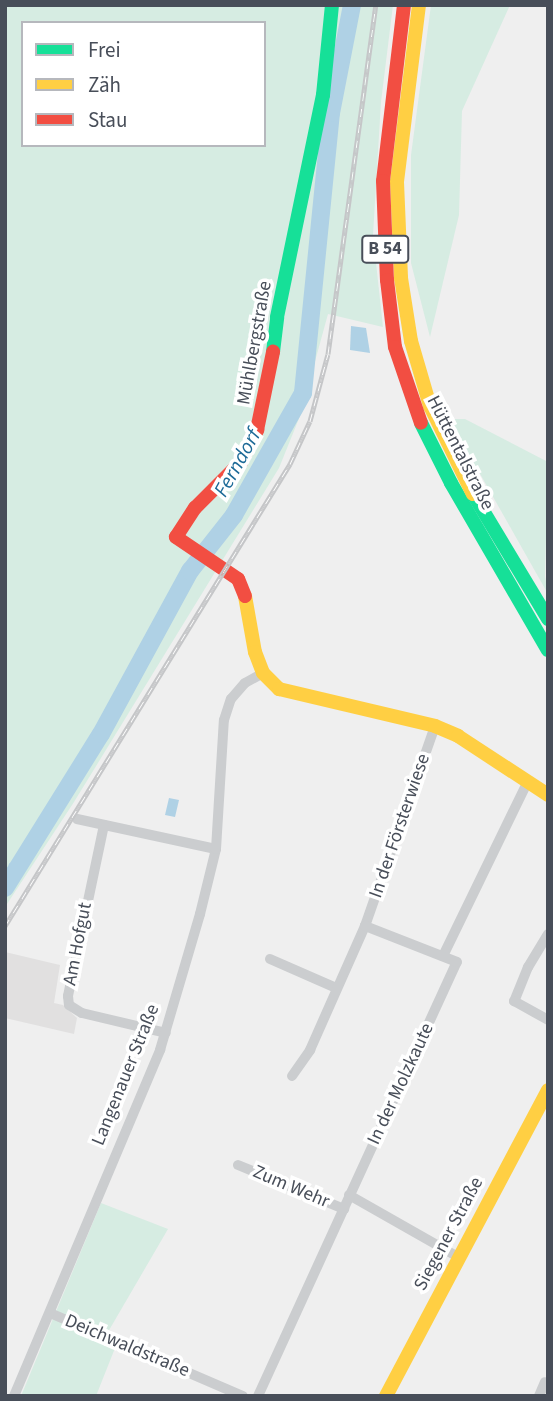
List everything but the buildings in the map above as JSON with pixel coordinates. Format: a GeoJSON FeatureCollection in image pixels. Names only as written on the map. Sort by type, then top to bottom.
{"type":"FeatureCollection","features":[{"type":"Feature","properties":{"kind":"main road","name":"Mühlbergstraße"},"geometry":{"type":"LineString","coordinates":[[263,673],[255,652],[243,589],[238,579],[220,564],[176,537],[195,508],[241,462],[257,430],[264,407],[278,317],[323,95],[332,5]]}},
{"type":"Feature","properties":{"kind":"main road","name":"Hüttentalstraße"},"geometry":{"type":"LineString","coordinates":[[404,5],[383,181],[387,280],[395,348],[414,409],[451,483],[548,650]]}},
{"type":"Feature","properties":{"kind":"main road","name":"Hüttentalstraße"},"geometry":{"type":"LineString","coordinates":[[419,5],[397,182],[401,278],[411,341],[430,405],[463,476],[548,619]]}},
{"type":"Feature","properties":{"kind":"main road"},"geometry":{"type":"LineString","coordinates":[[263,673],[279,689],[435,726],[458,736],[548,795]]}},
{"type":"Feature","properties":{"kind":"main road","name":"Siegener Straße"},"geometry":{"type":"LineString","coordinates":[[386,1396],[548,1090]]}},
{"type":"Feature","properties":{"kind":"street","name":"Langenauer Straße"},"geometry":{"type":"LineString","coordinates":[[14,1396],[166,1033],[216,849],[223,720],[231,699],[245,683],[263,673]]}},
{"type":"Feature","properties":{"kind":"street","name":"In der Försterwiese"},"geometry":{"type":"LineString","coordinates":[[292,1076],[310,1049],[365,926],[435,726]]}},
{"type":"Feature","properties":{"kind":"street"},"geometry":{"type":"LineString","coordinates":[[365,926],[443,956],[528,781]]}},
{"type":"Feature","properties":{"kind":"street"},"geometry":{"type":"LineString","coordinates":[[77,820],[216,849]]}},
{"type":"Feature","properties":{"kind":"street","name":"Am Hofgut"},"geometry":{"type":"LineString","coordinates":[[104,825],[68,996],[69,1005],[82,1013],[166,1033]]}},
{"type":"Feature","properties":{"kind":"street"},"geometry":{"type":"LineString","coordinates":[[548,934],[523,976],[514,1001],[548,1020]]}},
{"type":"Feature","properties":{"kind":"street","name":"In der Molzkaute"},"geometry":{"type":"LineString","coordinates":[[258,1396],[457,962],[443,956]]}},
{"type":"Feature","properties":{"kind":"street"},"geometry":{"type":"LineString","coordinates":[[270,959],[336,988]]}},
{"type":"Feature","properties":{"kind":"street","name":"Zum Wehr"},"geometry":{"type":"LineString","coordinates":[[238,1165],[344,1209]]}},
{"type":"Feature","properties":{"kind":"street","name":"Zum Wehr"},"geometry":{"type":"LineString","coordinates":[[349,1195],[458,1257]]}},
{"type":"Feature","properties":{"kind":"street","name":"Deichwaldstraße"},"geometry":{"type":"LineString","coordinates":[[50,1313],[243,1396]]}},
{"type":"Feature","properties":{"kind":"street"},"geometry":{"type":"LineString","coordinates":[[540,1396],[545,1382]]}},
{"type":"Feature","properties":{"kind":"shaded area"},"geometry":{"type":"Polygon","coordinates":[[[5,952],[60,965],[54,1003],[63,1005],[77,1018],[74,1034],[5,1018],[5,952]]]}},
{"type":"Feature","properties":{"kind":"green space"},"geometry":{"type":"Polygon","coordinates":[[[5,5],[393,5],[381,102],[373,235],[383,327],[328,314],[300,416],[279,468],[74,802],[5,907],[5,5]]]}},
{"type":"Feature","properties":{"kind":"green space"},"geometry":{"type":"Polygon","coordinates":[[[431,5],[510,5],[462,111],[459,215],[430,337],[411,263],[411,155],[431,5]]]}},
{"type":"Feature","properties":{"kind":"green space"},"geometry":{"type":"Polygon","coordinates":[[[449,419],[465,419],[548,462],[545,576],[548,594],[449,419]]]}},
{"type":"Feature","properties":{"kind":"green space"},"geometry":{"type":"Polygon","coordinates":[[[101,1203],[168,1229],[108,1332],[119,1338],[96,1396],[21,1396],[101,1203]]]}},
{"type":"Feature","properties":{"kind":"water"},"geometry":{"type":"Polygon","coordinates":[[[351,326],[366,328],[370,353],[350,350],[351,326]]]}},
{"type":"Feature","properties":{"kind":"water"},"geometry":{"type":"Polygon","coordinates":[[[169,798],[179,800],[175,817],[165,815],[169,798]]]}},
{"type":"Feature","properties":{"kind":"waterway","name":"Ferndorf"},"geometry":{"type":"LineString","coordinates":[[5,888],[101,734],[190,571],[234,515],[303,393],[331,113],[352,5]]}},
{"type":"Feature","properties":{"kind":"waterway"},"geometry":{"type":"LineString","coordinates":[[10,864],[17,869]]}},
{"type":"Feature","properties":{"kind":"railway"},"geometry":{"type":"LineString","coordinates":[[5,926],[290,464],[310,421],[328,354],[376,5]]}},
{"type":"Feature","properties":{"kind":"traffic: fast"},"geometry":{"type":"LineString","coordinates":[[273,352],[277,317],[323,95],[332,5]]}},
{"type":"Feature","properties":{"kind":"traffic: fast"},"geometry":{"type":"LineString","coordinates":[[421,423],[451,483],[548,650]]}},
{"type":"Feature","properties":{"kind":"traffic: fast"},"geometry":{"type":"LineString","coordinates":[[473,494],[548,619]]}},
{"type":"Feature","properties":{"kind":"traffic: slow"},"geometry":{"type":"LineString","coordinates":[[419,5],[397,182],[401,278],[411,341],[430,406],[473,494]]}},
{"type":"Feature","properties":{"kind":"traffic: slow"},"geometry":{"type":"LineString","coordinates":[[245,596],[255,652],[263,673],[279,689],[435,726],[458,736],[548,795]]}},
{"type":"Feature","properties":{"kind":"traffic: slow"},"geometry":{"type":"LineString","coordinates":[[386,1396],[548,1090]]}},
{"type":"Feature","properties":{"kind":"traffic: jam"},"geometry":{"type":"LineString","coordinates":[[404,5],[383,181],[387,280],[395,347],[421,423]]}},
{"type":"Feature","properties":{"kind":"traffic: jam"},"geometry":{"type":"LineString","coordinates":[[245,596],[238,579],[176,537],[195,508],[241,462],[257,430],[273,352]]}}]}
